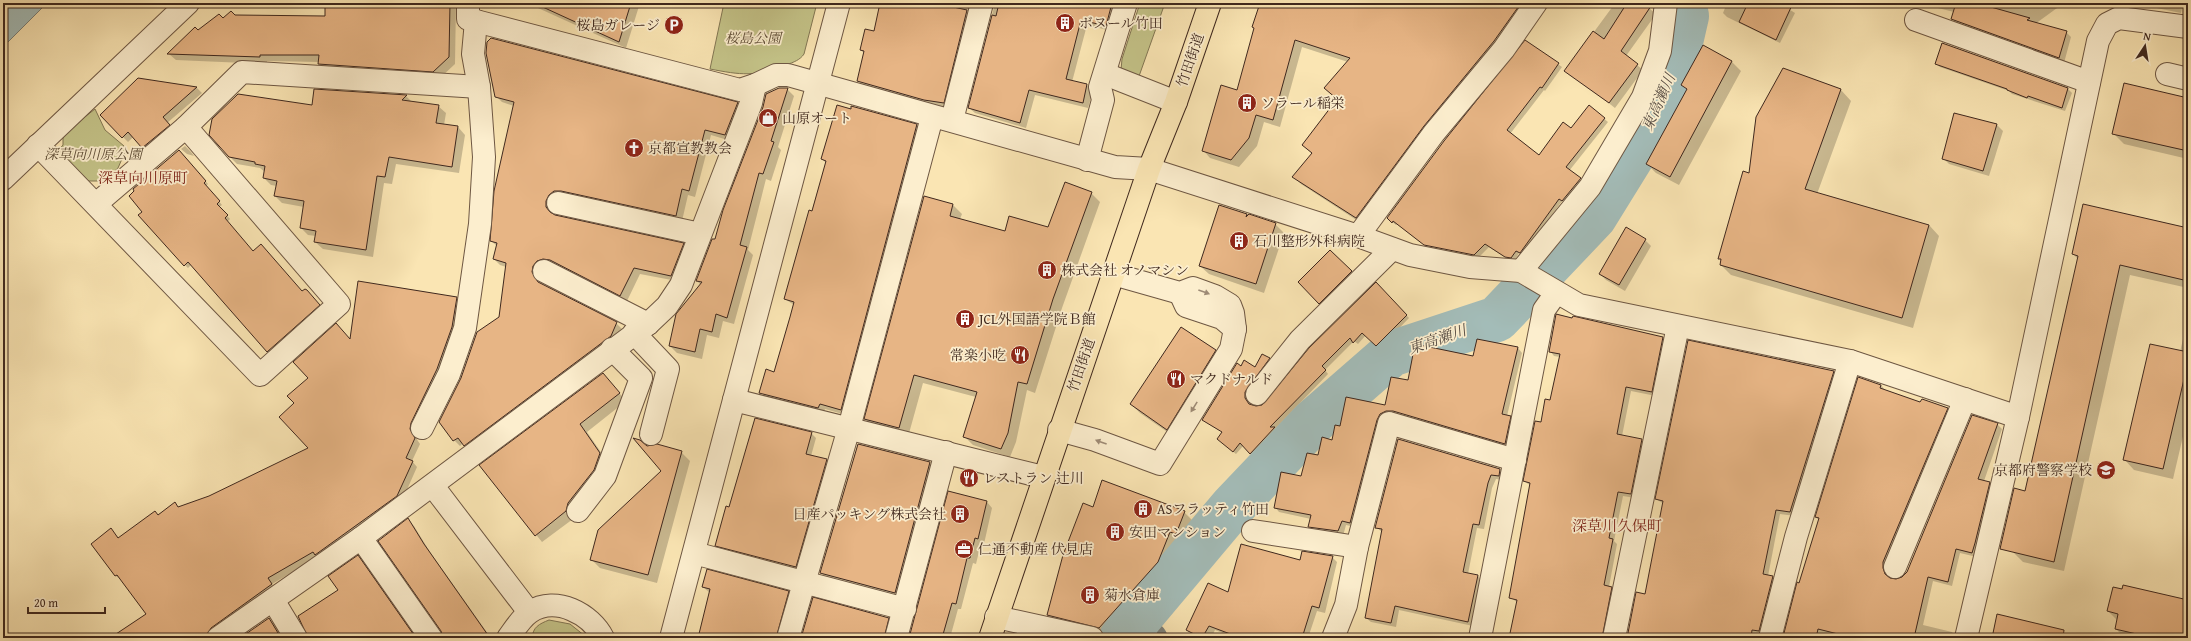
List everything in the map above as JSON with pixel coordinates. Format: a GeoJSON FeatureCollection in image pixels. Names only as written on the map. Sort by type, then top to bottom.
{"type":"FeatureCollection","features":[{"type":"Feature","properties":{"kind":"highway","name":"竹田街道"},"geometry":{"type":"LineString","coordinates":[[990,638],[1112,274],[1149,169],[1176,102],[1210,3]]}},
{"type":"Feature","properties":{"kind":"street"},"geometry":{"type":"LineString","coordinates":[[3,179],[188,3]]}},
{"type":"Feature","properties":{"kind":"street"},"geometry":{"type":"LineString","coordinates":[[671,638],[840,3]]}},
{"type":"Feature","properties":{"kind":"street"},"geometry":{"type":"LineString","coordinates":[[788,638],[803,582],[942,118],[982,3]]}},
{"type":"Feature","properties":{"kind":"street"},"geometry":{"type":"LineString","coordinates":[[1087,160],[1104,100],[1100,87],[1126,3]]}},
{"type":"Feature","properties":{"kind":"street"},"geometry":{"type":"LineString","coordinates":[[1358,236],[1434,133],[1482,77],[1536,3]]}},
{"type":"Feature","properties":{"kind":"street"},"geometry":{"type":"LineString","coordinates":[[1521,271],[1590,187],[1643,97],[1660,51],[1666,3]]}},
{"type":"Feature","properties":{"kind":"street"},"geometry":{"type":"LineString","coordinates":[[1966,638],[2018,417],[2098,41],[2113,10],[2188,26]]}},
{"type":"Feature","properties":{"kind":"street"},"geometry":{"type":"LineString","coordinates":[[422,428],[449,374],[465,328],[480,224],[484,157],[479,87],[473,54],[472,12],[740,90],[755,86],[776,75],[788,75],[817,85],[942,118],[1087,160],[1116,167],[1149,169],[1358,236],[1410,255],[1470,267],[1521,271],[1556,293],[1579,305],[1850,361],[2018,417]]}},
{"type":"Feature","properties":{"kind":"street"},"geometry":{"type":"LineString","coordinates":[[1916,20],[2089,82]]}},
{"type":"Feature","properties":{"kind":"street"},"geometry":{"type":"LineString","coordinates":[[96,204],[186,127],[242,72],[479,87]]}},
{"type":"Feature","properties":{"kind":"street"},"geometry":{"type":"LineString","coordinates":[[1105,74],[1176,102]]}},
{"type":"Feature","properties":{"kind":"street"},"geometry":{"type":"LineString","coordinates":[[2167,74],[2188,79]]}},
{"type":"Feature","properties":{"kind":"street"},"geometry":{"type":"LineString","coordinates":[[218,638],[361,538],[612,350],[667,306],[681,285],[751,103],[755,86]]}},
{"type":"Feature","properties":{"kind":"street"},"geometry":{"type":"LineString","coordinates":[[38,145],[260,375],[339,304],[186,127]]}},
{"type":"Feature","properties":{"kind":"street"},"geometry":{"type":"LineString","coordinates":[[558,202],[700,234]]}},
{"type":"Feature","properties":{"kind":"street"},"geometry":{"type":"LineString","coordinates":[[1257,394],[1300,340],[1392,249]]}},
{"type":"Feature","properties":{"kind":"street"},"geometry":{"type":"LineString","coordinates":[[544,271],[641,328],[668,369],[651,434]]}},
{"type":"Feature","properties":{"kind":"street"},"geometry":{"type":"LineString","coordinates":[[1059,430],[1095,440],[1160,464],[1231,349],[1235,329],[1233,312],[1230,305],[1215,296],[1193,288],[1180,293],[1112,274]]}},
{"type":"Feature","properties":{"kind":"street"},"geometry":{"type":"LineString","coordinates":[[1480,638],[1544,310],[1556,293]]}},
{"type":"Feature","properties":{"kind":"street"},"geometry":{"type":"LineString","coordinates":[[1614,638],[1678,326]]}},
{"type":"Feature","properties":{"kind":"street"},"geometry":{"type":"LineString","coordinates":[[578,511],[605,476],[641,378],[612,350]]}},
{"type":"Feature","properties":{"kind":"street"},"geometry":{"type":"LineString","coordinates":[[1770,638],[1796,537],[1850,361]]}},
{"type":"Feature","properties":{"kind":"street"},"geometry":{"type":"LineString","coordinates":[[1895,567],[1965,399]]}},
{"type":"Feature","properties":{"kind":"street"},"geometry":{"type":"LineString","coordinates":[[734,400],[1043,477]]}},
{"type":"Feature","properties":{"kind":"street"},"geometry":{"type":"LineString","coordinates":[[1333,638],[1346,605],[1357,547],[1389,423],[1514,460]]}},
{"type":"Feature","properties":{"kind":"street"},"geometry":{"type":"LineString","coordinates":[[896,638],[946,452]]}},
{"type":"Feature","properties":{"kind":"street"},"geometry":{"type":"LineString","coordinates":[[439,494],[530,612]]}},
{"type":"Feature","properties":{"kind":"street"},"geometry":{"type":"LineString","coordinates":[[1252,531],[1357,547]]}},
{"type":"Feature","properties":{"kind":"street"},"geometry":{"type":"LineString","coordinates":[[361,538],[431,638]]}},
{"type":"Feature","properties":{"kind":"street"},"geometry":{"type":"LineString","coordinates":[[694,553],[905,609]]}},
{"type":"Feature","properties":{"kind":"street"},"geometry":{"type":"LineString","coordinates":[[273,600],[296,638]]}},
{"type":"Feature","properties":{"kind":"street"},"geometry":{"type":"LineString","coordinates":[[513,636],[530,612],[540,608],[553,606],[575,610],[598,628],[602,637]]}},
{"type":"Feature","properties":{"kind":"street"},"geometry":{"type":"LineString","coordinates":[[996,617],[1092,638]]}},
{"type":"Feature","properties":{"kind":"green space","name":"桜島公園"},"geometry":{"type":"Polygon","coordinates":[[[724,3],[817,3],[804,54],[792,63],[765,72],[739,74],[710,69],[724,3]]]}},
{"type":"Feature","properties":{"kind":"green space"},"geometry":{"type":"Polygon","coordinates":[[[1140,3],[1165,3],[1138,79],[1121,70],[1122,59],[1140,3]]]}},
{"type":"Feature","properties":{"kind":"green space","name":"深草向川原公園"},"geometry":{"type":"Polygon","coordinates":[[[95,109],[105,130],[124,146],[125,152],[118,168],[104,181],[83,181],[58,151],[63,145],[63,134],[95,109]]]}},
{"type":"Feature","properties":{"kind":"green space"},"geometry":{"type":"Polygon","coordinates":[[[549,620],[570,624],[585,636],[585,638],[532,638],[537,626],[549,620]]]}},
{"type":"Feature","properties":{"kind":"water"},"geometry":{"type":"Polygon","coordinates":[[[3,3],[47,3],[3,47],[3,3]]]}},
{"type":"Feature","properties":{"kind":"building"},"geometry":{"type":"Polygon","coordinates":[[[325,3],[450,3],[449,57],[433,72],[318,64],[319,55],[260,55],[260,57],[167,54],[195,27],[198,30],[219,14],[223,18],[231,11],[235,15],[325,16],[325,3]]]}},
{"type":"Feature","properties":{"kind":"building"},"geometry":{"type":"Polygon","coordinates":[[[534,3],[631,3],[619,42],[534,3]]]}},
{"type":"Feature","properties":{"kind":"building"},"geometry":{"type":"Polygon","coordinates":[[[880,3],[935,3],[967,10],[944,103],[924,100],[857,81],[864,51],[860,50],[865,29],[874,31],[880,3]]]}},
{"type":"Feature","properties":{"kind":"building"},"geometry":{"type":"Polygon","coordinates":[[[999,3],[1112,3],[1106,26],[1081,20],[1066,79],[1087,84],[1083,103],[1029,90],[1020,123],[968,108],[992,15],[996,16],[999,3]]]}},
{"type":"Feature","properties":{"kind":"building"},"geometry":{"type":"Polygon","coordinates":[[[1260,3],[1521,3],[1494,41],[1424,126],[1356,218],[1292,177],[1312,153],[1302,145],[1337,99],[1324,88],[1350,58],[1295,40],[1273,120],[1256,115],[1249,138],[1231,160],[1202,151],[1221,85],[1237,90],[1254,28],[1252,27],[1260,3]]]}},
{"type":"Feature","properties":{"kind":"building"},"geometry":{"type":"Polygon","coordinates":[[[1627,3],[1653,3],[1621,51],[1638,64],[1609,103],[1564,71],[1593,31],[1604,39],[1627,3]]]}},
{"type":"Feature","properties":{"kind":"building"},"geometry":{"type":"Polygon","coordinates":[[[1748,3],[1793,3],[1776,40],[1739,22],[1748,3]]]}},
{"type":"Feature","properties":{"kind":"building"},"geometry":{"type":"Polygon","coordinates":[[[1956,3],[1976,3],[2030,18],[2027,20],[2067,31],[2059,58],[1951,19],[1956,3]]]}},
{"type":"Feature","properties":{"kind":"building"},"geometry":{"type":"Polygon","coordinates":[[[491,38],[738,102],[725,135],[705,130],[689,191],[682,189],[676,216],[561,191],[554,191],[549,195],[546,201],[546,207],[555,215],[684,243],[671,276],[634,268],[620,296],[550,260],[543,259],[537,261],[533,266],[532,272],[538,282],[617,322],[611,336],[464,446],[458,438],[453,441],[439,422],[461,378],[477,332],[499,317],[506,263],[493,259],[497,243],[490,241],[494,191],[514,102],[495,97],[486,53],[487,42],[491,38]]]}},
{"type":"Feature","properties":{"kind":"building"},"geometry":{"type":"Polygon","coordinates":[[[1525,40],[1559,63],[1542,88],[1540,87],[1507,130],[1539,155],[1563,122],[1571,128],[1589,105],[1605,118],[1566,167],[1581,178],[1562,201],[1559,199],[1520,253],[1516,251],[1511,258],[1505,257],[1485,244],[1474,255],[1424,245],[1387,218],[1444,141],[1525,40]]]}},
{"type":"Feature","properties":{"kind":"building"},"geometry":{"type":"Polygon","coordinates":[[[1942,43],[2068,88],[2062,108],[2028,96],[2027,98],[2007,89],[1935,64],[1942,43]]]}},
{"type":"Feature","properties":{"kind":"building"},"geometry":{"type":"Polygon","coordinates":[[[1703,45],[1732,61],[1670,177],[1646,164],[1687,89],[1681,85],[1703,45]]]}},
{"type":"Feature","properties":{"kind":"building"},"geometry":{"type":"Polygon","coordinates":[[[1783,68],[1841,89],[1805,189],[1929,225],[1902,318],[1720,265],[1721,259],[1718,259],[1743,171],[1749,173],[1756,117],[1783,68]]]}},
{"type":"Feature","properties":{"kind":"building"},"geometry":{"type":"Polygon","coordinates":[[[138,78],[197,87],[163,117],[170,125],[142,148],[128,132],[122,138],[100,115],[138,78]]]}},
{"type":"Feature","properties":{"kind":"building"},"geometry":{"type":"Polygon","coordinates":[[[2124,83],[2188,98],[2188,151],[2112,134],[2124,83]]]}},
{"type":"Feature","properties":{"kind":"building"},"geometry":{"type":"Polygon","coordinates":[[[779,88],[788,88],[771,141],[774,142],[763,174],[759,173],[740,245],[747,247],[727,318],[716,314],[712,332],[700,329],[695,352],[669,346],[676,314],[702,282],[696,281],[712,239],[715,239],[723,210],[763,107],[766,94],[779,88]]]}},
{"type":"Feature","properties":{"kind":"building"},"geometry":{"type":"Polygon","coordinates":[[[314,89],[407,95],[402,100],[439,105],[436,123],[458,126],[452,167],[389,157],[385,177],[377,176],[366,250],[314,242],[316,231],[300,228],[304,201],[274,196],[277,181],[263,178],[265,166],[255,164],[255,162],[229,157],[209,135],[212,119],[238,94],[312,105],[314,89]]]}},
{"type":"Feature","properties":{"kind":"building"},"geometry":{"type":"Polygon","coordinates":[[[837,105],[851,109],[851,106],[917,124],[841,410],[820,404],[818,408],[759,393],[766,369],[774,372],[790,317],[794,302],[784,299],[809,210],[812,211],[826,161],[821,159],[837,105]]]}},
{"type":"Feature","properties":{"kind":"building"},"geometry":{"type":"Polygon","coordinates":[[[1954,113],[1997,124],[1983,171],[1942,159],[1954,113]]]}},
{"type":"Feature","properties":{"kind":"building"},"geometry":{"type":"Polygon","coordinates":[[[179,150],[206,181],[204,183],[220,201],[217,204],[228,215],[225,218],[253,251],[261,244],[302,291],[305,289],[307,290],[320,305],[267,352],[188,262],[184,266],[138,215],[142,212],[129,196],[134,191],[133,189],[179,150]]]}},
{"type":"Feature","properties":{"kind":"building"},"geometry":{"type":"Polygon","coordinates":[[[1065,182],[1092,192],[1053,299],[1027,384],[1018,382],[1008,433],[1001,449],[963,437],[977,392],[914,375],[899,428],[864,419],[924,196],[953,204],[950,216],[1005,231],[1009,216],[1048,227],[1065,182]]]}},
{"type":"Feature","properties":{"kind":"building"},"geometry":{"type":"Polygon","coordinates":[[[2083,204],[2188,228],[2188,281],[2120,265],[2054,562],[2000,549],[2014,488],[2025,491],[2078,256],[2072,254],[2083,204]]]}},
{"type":"Feature","properties":{"kind":"building","name":"石川整形外科病院"},"geometry":{"type":"Polygon","coordinates":[[[1219,205],[1247,214],[1246,217],[1249,214],[1276,223],[1256,284],[1199,266],[1219,205]]]}},
{"type":"Feature","properties":{"kind":"building"},"geometry":{"type":"Polygon","coordinates":[[[1626,227],[1646,239],[1619,285],[1599,274],[1626,227]]]}},
{"type":"Feature","properties":{"kind":"building"},"geometry":{"type":"Polygon","coordinates":[[[1330,250],[1352,271],[1319,304],[1298,282],[1330,250]]]}},
{"type":"Feature","properties":{"kind":"building"},"geometry":{"type":"Polygon","coordinates":[[[358,281],[457,297],[452,327],[437,369],[411,423],[410,429],[415,438],[406,458],[413,461],[397,496],[315,555],[313,552],[268,578],[272,584],[211,628],[206,638],[110,638],[146,614],[117,575],[115,576],[91,544],[111,528],[118,538],[155,511],[158,515],[175,502],[178,507],[209,496],[308,448],[279,417],[294,403],[287,396],[308,378],[293,362],[336,323],[350,339],[358,281]]]}},
{"type":"Feature","properties":{"kind":"building"},"geometry":{"type":"Polygon","coordinates":[[[1376,282],[1407,315],[1376,346],[1362,333],[1353,343],[1350,338],[1322,366],[1326,370],[1270,427],[1275,427],[1250,454],[1240,443],[1233,452],[1217,439],[1222,432],[1202,420],[1237,363],[1241,366],[1244,360],[1255,367],[1262,354],[1270,358],[1245,392],[1245,398],[1249,404],[1256,406],[1262,405],[1309,348],[1376,282]]]}},
{"type":"Feature","properties":{"kind":"building"},"geometry":{"type":"Polygon","coordinates":[[[1556,314],[1572,318],[1573,316],[1663,337],[1652,392],[1626,387],[1617,434],[1642,439],[1631,494],[1618,492],[1609,538],[1613,539],[1604,585],[1612,587],[1602,638],[1509,638],[1517,600],[1509,598],[1530,483],[1523,481],[1535,421],[1541,422],[1545,399],[1550,400],[1560,354],[1549,352],[1556,314]]]}},
{"type":"Feature","properties":{"kind":"building","name":"マクドナルド"},"geometry":{"type":"Polygon","coordinates":[[[1181,327],[1216,350],[1167,430],[1130,404],[1181,327]]]}},
{"type":"Feature","properties":{"kind":"building"},"geometry":{"type":"Polygon","coordinates":[[[1477,339],[1518,347],[1502,414],[1511,416],[1505,444],[1393,411],[1386,411],[1380,414],[1377,420],[1350,523],[1342,521],[1338,531],[1308,527],[1311,515],[1274,508],[1281,472],[1301,476],[1307,453],[1318,455],[1322,437],[1332,440],[1335,425],[1340,426],[1346,397],[1385,405],[1391,377],[1408,380],[1415,344],[1473,356],[1477,339]]]}},
{"type":"Feature","properties":{"kind":"building"},"geometry":{"type":"Polygon","coordinates":[[[1688,340],[1834,371],[1790,512],[1776,510],[1763,574],[1773,576],[1759,631],[1752,630],[1751,638],[1627,638],[1636,592],[1645,594],[1663,501],[1655,499],[1688,340]]]}},
{"type":"Feature","properties":{"kind":"building"},"geometry":{"type":"Polygon","coordinates":[[[2150,344],[2188,352],[2188,362],[2163,469],[2123,460],[2150,344]]]}},
{"type":"Feature","properties":{"kind":"building"},"geometry":{"type":"Polygon","coordinates":[[[603,373],[620,393],[580,424],[600,453],[594,470],[568,503],[566,511],[535,536],[479,465],[603,373]]]}},
{"type":"Feature","properties":{"kind":"building"},"geometry":{"type":"Polygon","coordinates":[[[1858,377],[1881,385],[1880,388],[1920,402],[1922,399],[1948,408],[1883,562],[1885,574],[1890,578],[1896,579],[1902,577],[1907,572],[1972,415],[1998,423],[1978,479],[1990,482],[1975,543],[1972,553],[1956,549],[1948,582],[1928,577],[1914,638],[1854,638],[1818,629],[1816,638],[1783,637],[1797,582],[1799,583],[1819,518],[1815,517],[1858,377]]]}},
{"type":"Feature","properties":{"kind":"building"},"geometry":{"type":"Polygon","coordinates":[[[755,418],[812,432],[806,454],[827,459],[796,567],[715,546],[726,506],[729,507],[755,418]]]}},
{"type":"Feature","properties":{"kind":"building"},"geometry":{"type":"Polygon","coordinates":[[[633,438],[640,440],[647,446],[657,444],[682,451],[648,575],[590,560],[598,530],[661,471],[633,438]]]}},
{"type":"Feature","properties":{"kind":"building"},"geometry":{"type":"Polygon","coordinates":[[[1398,439],[1500,469],[1499,476],[1491,475],[1488,483],[1479,525],[1473,524],[1463,572],[1478,575],[1468,622],[1395,606],[1391,623],[1365,618],[1382,529],[1375,528],[1398,439]]]}},
{"type":"Feature","properties":{"kind":"building"},"geometry":{"type":"Polygon","coordinates":[[[858,444],[930,462],[895,593],[820,573],[858,444]]]}},
{"type":"Feature","properties":{"kind":"building"},"geometry":{"type":"Polygon","coordinates":[[[1102,480],[1185,511],[1176,534],[1170,532],[1158,562],[1099,628],[1047,615],[1063,555],[1083,503],[1093,507],[1102,480]]]}},
{"type":"Feature","properties":{"kind":"building"},"geometry":{"type":"Polygon","coordinates":[[[948,491],[987,501],[978,539],[975,538],[970,558],[967,558],[956,604],[952,603],[942,638],[909,638],[948,491]]]}},
{"type":"Feature","properties":{"kind":"building"},"geometry":{"type":"Polygon","coordinates":[[[408,518],[424,544],[490,638],[443,638],[441,631],[378,541],[408,518]]]}},
{"type":"Feature","properties":{"kind":"building"},"geometry":{"type":"Polygon","coordinates":[[[1241,544],[1300,560],[1302,551],[1333,556],[1319,608],[1312,606],[1302,638],[1241,638],[1209,626],[1202,638],[1186,630],[1208,583],[1228,592],[1241,544]]]}},
{"type":"Feature","properties":{"kind":"building"},"geometry":{"type":"Polygon","coordinates":[[[358,555],[416,638],[308,638],[298,616],[338,590],[328,576],[358,555]]]}},
{"type":"Feature","properties":{"kind":"building"},"geometry":{"type":"Polygon","coordinates":[[[707,569],[789,591],[776,638],[698,638],[710,589],[702,587],[707,569]]]}},
{"type":"Feature","properties":{"kind":"building"},"geometry":{"type":"Polygon","coordinates":[[[2123,585],[2188,600],[2188,638],[2154,638],[2115,629],[2118,614],[2107,611],[2113,587],[2122,589],[2123,585]]]}},
{"type":"Feature","properties":{"kind":"building"},"geometry":{"type":"Polygon","coordinates":[[[813,597],[889,618],[884,638],[801,638],[813,597]]]}},
{"type":"Feature","properties":{"kind":"building"},"geometry":{"type":"Polygon","coordinates":[[[1997,614],[2064,630],[2063,638],[1992,638],[1997,614]]]}},
{"type":"Feature","properties":{"kind":"building"},"geometry":{"type":"Polygon","coordinates":[[[269,618],[281,638],[240,638],[269,618]]]}},
{"type":"Feature","properties":{"kind":"waterway","name":"東高瀬川"},"geometry":{"type":"LineString","coordinates":[[1122,638],[1233,506],[1313,422],[1391,354],[1497,319],[1594,217],[1641,141],[1675,64],[1686,16],[1683,3]]}},
{"type":"Feature","properties":{"kind":"waterway"},"geometry":{"type":"LineString","coordinates":[[1141,616],[1158,628],[1163,634],[1164,638]]}},
{"type":"Feature","properties":{"kind":"place","name":"ボヌール竹田"},"geometry":{"type":"Point","coordinates":[1065,23]}},
{"type":"Feature","properties":{"kind":"place","name":"桜島ガレージ"},"geometry":{"type":"Point","coordinates":[674,25]}},
{"type":"Feature","properties":{"kind":"place","name":"ソラール稲栄"},"geometry":{"type":"Point","coordinates":[1247,103]}},
{"type":"Feature","properties":{"kind":"place","name":"山原オート"},"geometry":{"type":"Point","coordinates":[768,118]}},
{"type":"Feature","properties":{"kind":"place","name":"京都宣教教会"},"geometry":{"type":"Point","coordinates":[634,148]}},
{"type":"Feature","properties":{"kind":"place","name":"石川整形外科病院"},"geometry":{"type":"Point","coordinates":[1239,241]}},
{"type":"Feature","properties":{"kind":"place","name":"株式会社 オノマシン"},"geometry":{"type":"Point","coordinates":[1047,270]}},
{"type":"Feature","properties":{"kind":"place","name":"JCL外国語学院Ｂ館"},"geometry":{"type":"Point","coordinates":[965,319]}},
{"type":"Feature","properties":{"kind":"place","name":"常楽小吃"},"geometry":{"type":"Point","coordinates":[1020,355]}},
{"type":"Feature","properties":{"kind":"place","name":"マクドナルド"},"geometry":{"type":"Point","coordinates":[1176,379]}},
{"type":"Feature","properties":{"kind":"place","name":"京都府警察学校"},"geometry":{"type":"Point","coordinates":[2106,470]}},
{"type":"Feature","properties":{"kind":"place","name":"レストラン 辻川"},"geometry":{"type":"Point","coordinates":[969,478]}},
{"type":"Feature","properties":{"kind":"place","name":"ASフラッティ竹田"},"geometry":{"type":"Point","coordinates":[1143,509]}},
{"type":"Feature","properties":{"kind":"place","name":"日産パッキング株式会社"},"geometry":{"type":"Point","coordinates":[960,514]}},
{"type":"Feature","properties":{"kind":"place","name":"安田マンション"},"geometry":{"type":"Point","coordinates":[1115,532]}},
{"type":"Feature","properties":{"kind":"place","name":"仁通不動産 伏見店"},"geometry":{"type":"Point","coordinates":[964,549]}},
{"type":"Feature","properties":{"kind":"place","name":"菊水倉庫"},"geometry":{"type":"Point","coordinates":[1090,595]}},
{"type":"Feature","properties":{"kind":"district","name":"深草向川原町"},"geometry":{"type":"Point","coordinates":[143,177]}},
{"type":"Feature","properties":{"kind":"district","name":"深草川久保町"},"geometry":{"type":"Point","coordinates":[1617,525]}}]}
